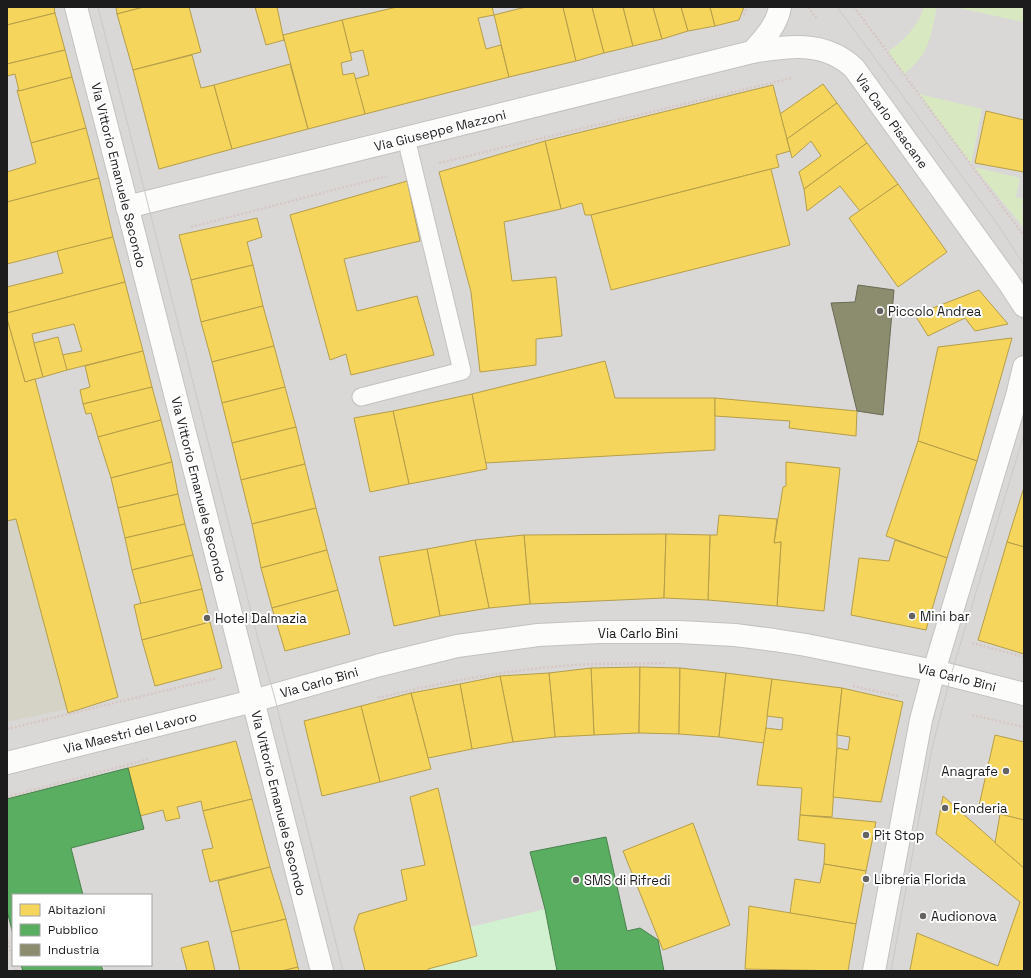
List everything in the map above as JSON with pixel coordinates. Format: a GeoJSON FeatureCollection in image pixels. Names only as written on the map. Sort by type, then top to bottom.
{"type":"FeatureCollection","features":[{"type":"Feature","properties":{"kind":"street","name":"Via Vittorio Emanuele Secondo"},"geometry":{"type":"LineString","coordinates":[[76,7],[322,971]]}},
{"type":"Feature","properties":{"kind":"street"},"geometry":{"type":"LineString","coordinates":[[752,52],[771,28],[779,14],[780,7]]}},
{"type":"Feature","properties":{"kind":"street","name":"Via Carlo Pisacane"},"geometry":{"type":"LineString","coordinates":[[752,52],[769,49],[808,47],[834,53],[845,59],[854,68],[904,136],[1009,282],[1024,306]]}},
{"type":"Feature","properties":{"kind":"street","name":"Via Giuseppe Mazzoni"},"geometry":{"type":"LineString","coordinates":[[127,206],[752,52]]}},
{"type":"Feature","properties":{"kind":"street"},"geometry":{"type":"LineString","coordinates":[[874,971],[921,720],[934,670],[1017,396],[1024,367]]}},
{"type":"Feature","properties":{"kind":"street","name":"Via Carlo Bini"},"geometry":{"type":"LineString","coordinates":[[253,701],[380,664],[457,646],[538,636],[600,632],[679,632],[735,635],[774,640],[934,670],[1024,694]]}},
{"type":"Feature","properties":{"kind":"street","name":"Via Maestri del Lavoro"},"geometry":{"type":"LineString","coordinates":[[7,763],[253,701]]}},
{"type":"Feature","properties":{"kind":"lane"},"geometry":{"type":"LineString","coordinates":[[361,397],[462,371],[406,138]]}},
{"type":"Feature","properties":{"kind":"path"},"geometry":{"type":"LineString","coordinates":[[854,7],[1024,236]]}},
{"type":"Feature","properties":{"kind":"path"},"geometry":{"type":"LineString","coordinates":[[191,227],[414,170],[796,77]]}},
{"type":"Feature","properties":{"kind":"path"},"geometry":{"type":"LineString","coordinates":[[991,648],[1024,657]]}},
{"type":"Feature","properties":{"kind":"path"},"geometry":{"type":"LineString","coordinates":[[373,699],[434,684],[493,674],[574,665],[671,663]]}},
{"type":"Feature","properties":{"kind":"path"},"geometry":{"type":"LineString","coordinates":[[7,729],[222,677]]}},
{"type":"Feature","properties":{"kind":"path"},"geometry":{"type":"LineString","coordinates":[[850,685],[903,698]]}},
{"type":"Feature","properties":{"kind":"path"},"geometry":{"type":"LineString","coordinates":[[972,715],[1024,727]]}},
{"type":"Feature","properties":{"kind":"path"},"geometry":{"type":"LineString","coordinates":[[7,797],[155,758]]}},
{"type":"Feature","properties":{"kind":"path"},"geometry":{"type":"LineString","coordinates":[[7,938],[12,957]]}},
{"type":"Feature","properties":{"kind":"shaded area"},"geometry":{"type":"Polygon","coordinates":[[[7,7],[1024,7],[1024,971],[7,971],[7,7]]]}},
{"type":"Feature","properties":{"kind":"shaded area"},"geometry":{"type":"Polygon","coordinates":[[[939,7],[946,7],[1024,22],[1024,115],[917,92],[939,7]]]}},
{"type":"Feature","properties":{"kind":"shaded area"},"geometry":{"type":"Polygon","coordinates":[[[7,319],[35,379],[118,697],[68,713],[67,709],[7,722],[7,319]]]}},
{"type":"Feature","properties":{"kind":"green space"},"geometry":{"type":"Polygon","coordinates":[[[924,7],[937,7],[928,44],[913,67],[904,74],[888,52],[900,43],[914,27],[924,7]]]}},
{"type":"Feature","properties":{"kind":"green space"},"geometry":{"type":"Polygon","coordinates":[[[954,7],[1024,7],[1024,22],[954,7]]]}},
{"type":"Feature","properties":{"kind":"green space"},"geometry":{"type":"Polygon","coordinates":[[[919,94],[982,109],[971,164],[919,94]]]}},
{"type":"Feature","properties":{"kind":"green space"},"geometry":{"type":"Polygon","coordinates":[[[974,167],[1020,178],[1016,197],[1024,199],[1022,208],[1024,208],[1024,228],[974,167]]]}},
{"type":"Feature","properties":{"kind":"green space"},"geometry":{"type":"Polygon","coordinates":[[[545,909],[557,971],[429,971],[428,969],[477,956],[470,927],[545,909]]]}},
{"type":"Feature","properties":{"kind":"building: Abitazioni"},"geometry":{"type":"Polygon","coordinates":[[[7,7],[54,7],[55,13],[7,25],[7,7]]]}},
{"type":"Feature","properties":{"kind":"building: Abitazioni"},"geometry":{"type":"Polygon","coordinates":[[[116,7],[144,7],[117,14],[116,7]]]}},
{"type":"Feature","properties":{"kind":"building: Abitazioni"},"geometry":{"type":"Polygon","coordinates":[[[144,7],[189,7],[201,52],[133,70],[117,14],[144,7]]]}},
{"type":"Feature","properties":{"kind":"building: Abitazioni"},"geometry":{"type":"Polygon","coordinates":[[[255,7],[277,7],[284,40],[266,45],[255,7]]]}},
{"type":"Feature","properties":{"kind":"building: Abitazioni"},"geometry":{"type":"Polygon","coordinates":[[[397,7],[492,7],[494,15],[478,18],[486,49],[501,45],[509,77],[365,114],[355,79],[369,75],[363,50],[350,53],[342,20],[397,7]]]}},
{"type":"Feature","properties":{"kind":"building: Abitazioni"},"geometry":{"type":"Polygon","coordinates":[[[526,7],[563,7],[576,61],[509,77],[494,15],[526,7]]]}},
{"type":"Feature","properties":{"kind":"building: Abitazioni"},"geometry":{"type":"Polygon","coordinates":[[[563,7],[592,7],[604,53],[576,61],[563,7]]]}},
{"type":"Feature","properties":{"kind":"building: Abitazioni"},"geometry":{"type":"Polygon","coordinates":[[[592,7],[623,7],[633,46],[604,53],[592,7]]]}},
{"type":"Feature","properties":{"kind":"building: Abitazioni"},"geometry":{"type":"Polygon","coordinates":[[[623,7],[653,7],[662,39],[633,46],[623,7]]]}},
{"type":"Feature","properties":{"kind":"building: Abitazioni"},"geometry":{"type":"Polygon","coordinates":[[[653,7],[681,7],[688,31],[662,39],[653,7]]]}},
{"type":"Feature","properties":{"kind":"building: Abitazioni"},"geometry":{"type":"Polygon","coordinates":[[[681,7],[710,7],[715,26],[688,31],[681,7]]]}},
{"type":"Feature","properties":{"kind":"building: Abitazioni"},"geometry":{"type":"Polygon","coordinates":[[[710,7],[744,7],[739,20],[715,26],[710,7]]]}},
{"type":"Feature","properties":{"kind":"building: Abitazioni"},"geometry":{"type":"Polygon","coordinates":[[[55,13],[65,50],[7,64],[7,25],[55,13]]]}},
{"type":"Feature","properties":{"kind":"building: Abitazioni"},"geometry":{"type":"Polygon","coordinates":[[[342,20],[352,60],[341,63],[343,75],[354,73],[365,114],[308,129],[283,35],[342,20]]]}},
{"type":"Feature","properties":{"kind":"building: Abitazioni"},"geometry":{"type":"Polygon","coordinates":[[[65,50],[72,77],[19,91],[15,74],[7,76],[7,64],[65,50]]]}},
{"type":"Feature","properties":{"kind":"building: Abitazioni"},"geometry":{"type":"Polygon","coordinates":[[[192,55],[201,88],[214,85],[232,149],[159,169],[133,70],[192,55]]]}},
{"type":"Feature","properties":{"kind":"building: Abitazioni"},"geometry":{"type":"Polygon","coordinates":[[[290,64],[308,129],[232,149],[214,85],[290,64]]]}},
{"type":"Feature","properties":{"kind":"building: Abitazioni"},"geometry":{"type":"Polygon","coordinates":[[[72,77],[86,128],[31,143],[17,90],[19,91],[72,77]]]}},
{"type":"Feature","properties":{"kind":"building: Abitazioni"},"geometry":{"type":"Polygon","coordinates":[[[823,84],[837,103],[787,139],[780,114],[823,84]]]}},
{"type":"Feature","properties":{"kind":"building: Abitazioni"},"geometry":{"type":"Polygon","coordinates":[[[773,85],[790,151],[776,155],[779,167],[591,215],[585,215],[582,203],[561,209],[545,141],[773,85]]]}},
{"type":"Feature","properties":{"kind":"building: Abitazioni"},"geometry":{"type":"Polygon","coordinates":[[[837,103],[867,143],[804,189],[799,172],[821,156],[811,141],[792,158],[787,139],[837,103]]]}},
{"type":"Feature","properties":{"kind":"building: Abitazioni"},"geometry":{"type":"Polygon","coordinates":[[[986,111],[1024,120],[1024,172],[975,163],[986,111]]]}},
{"type":"Feature","properties":{"kind":"building: Abitazioni"},"geometry":{"type":"Polygon","coordinates":[[[86,128],[99,178],[7,202],[7,172],[36,163],[31,143],[86,128]]]}},
{"type":"Feature","properties":{"kind":"building: Abitazioni"},"geometry":{"type":"Polygon","coordinates":[[[545,141],[561,209],[504,222],[512,281],[556,277],[562,336],[536,339],[536,365],[480,372],[471,292],[439,172],[545,141]]]}},
{"type":"Feature","properties":{"kind":"building: Abitazioni"},"geometry":{"type":"Polygon","coordinates":[[[867,143],[898,184],[860,211],[840,186],[807,211],[804,189],[867,143]]]}},
{"type":"Feature","properties":{"kind":"building: Abitazioni"},"geometry":{"type":"Polygon","coordinates":[[[771,169],[790,245],[611,290],[591,215],[771,169]]]}},
{"type":"Feature","properties":{"kind":"building: Abitazioni"},"geometry":{"type":"Polygon","coordinates":[[[99,178],[113,237],[7,264],[7,202],[99,178]]]}},
{"type":"Feature","properties":{"kind":"building: Abitazioni"},"geometry":{"type":"Polygon","coordinates":[[[407,181],[420,241],[344,259],[357,311],[417,296],[434,355],[351,375],[346,354],[330,360],[290,215],[407,181]]]}},
{"type":"Feature","properties":{"kind":"building: Abitazioni"},"geometry":{"type":"Polygon","coordinates":[[[898,184],[947,252],[898,287],[849,218],[898,184]]]}},
{"type":"Feature","properties":{"kind":"building: Abitazioni"},"geometry":{"type":"Polygon","coordinates":[[[257,218],[262,237],[247,242],[253,265],[191,280],[179,235],[257,218]]]}},
{"type":"Feature","properties":{"kind":"building: Abitazioni"},"geometry":{"type":"Polygon","coordinates":[[[113,237],[125,282],[7,313],[7,287],[63,273],[57,251],[113,237]]]}},
{"type":"Feature","properties":{"kind":"building: Abitazioni"},"geometry":{"type":"Polygon","coordinates":[[[253,265],[263,306],[201,322],[191,280],[253,265]]]}},
{"type":"Feature","properties":{"kind":"building: Abitazioni"},"geometry":{"type":"Polygon","coordinates":[[[125,282],[143,351],[67,370],[62,355],[82,351],[74,324],[32,334],[43,377],[25,382],[7,319],[7,313],[125,282]]]}},
{"type":"Feature","properties":{"kind":"building: Abitazioni"},"geometry":{"type":"Polygon","coordinates":[[[979,290],[1008,324],[975,331],[965,318],[928,336],[915,315],[979,290]]]}},
{"type":"Feature","properties":{"kind":"building: Abitazioni"},"geometry":{"type":"Polygon","coordinates":[[[263,306],[274,346],[212,362],[201,322],[263,306]]]}},
{"type":"Feature","properties":{"kind":"building: Abitazioni"},"geometry":{"type":"Polygon","coordinates":[[[7,319],[25,382],[35,379],[118,697],[68,713],[16,519],[7,521],[7,319]]]}},
{"type":"Feature","properties":{"kind":"building: Abitazioni"},"geometry":{"type":"Polygon","coordinates":[[[58,337],[67,370],[43,377],[34,343],[58,337]]]}},
{"type":"Feature","properties":{"kind":"building: Abitazioni"},"geometry":{"type":"Polygon","coordinates":[[[1012,338],[977,461],[918,441],[938,347],[1012,338]]]}},
{"type":"Feature","properties":{"kind":"building: Abitazioni"},"geometry":{"type":"Polygon","coordinates":[[[274,346],[285,387],[222,403],[212,362],[274,346]]]}},
{"type":"Feature","properties":{"kind":"building: Abitazioni"},"geometry":{"type":"Polygon","coordinates":[[[143,351],[152,387],[83,404],[80,390],[90,387],[85,366],[143,351]]]}},
{"type":"Feature","properties":{"kind":"building: Abitazioni"},"geometry":{"type":"Polygon","coordinates":[[[605,361],[615,398],[715,398],[715,450],[485,463],[472,394],[605,361]]]}},
{"type":"Feature","properties":{"kind":"building: Abitazioni"},"geometry":{"type":"Polygon","coordinates":[[[152,387],[161,420],[98,437],[91,413],[86,414],[83,404],[152,387]]]}},
{"type":"Feature","properties":{"kind":"building: Abitazioni"},"geometry":{"type":"Polygon","coordinates":[[[285,387],[296,427],[232,443],[222,403],[285,387]]]}},
{"type":"Feature","properties":{"kind":"building: Abitazioni"},"geometry":{"type":"Polygon","coordinates":[[[472,394],[487,469],[409,484],[393,411],[472,394]]]}},
{"type":"Feature","properties":{"kind":"building: Abitazioni"},"geometry":{"type":"Polygon","coordinates":[[[715,398],[857,411],[856,436],[789,428],[790,421],[715,416],[715,398]]]}},
{"type":"Feature","properties":{"kind":"building: Abitazioni"},"geometry":{"type":"Polygon","coordinates":[[[393,411],[409,484],[370,492],[354,418],[393,411]]]}},
{"type":"Feature","properties":{"kind":"building: Abitazioni"},"geometry":{"type":"Polygon","coordinates":[[[161,420],[172,462],[111,478],[98,437],[161,420]]]}},
{"type":"Feature","properties":{"kind":"building: Abitazioni"},"geometry":{"type":"Polygon","coordinates":[[[296,427],[305,464],[241,480],[232,443],[296,427]]]}},
{"type":"Feature","properties":{"kind":"building: Abitazioni"},"geometry":{"type":"Polygon","coordinates":[[[918,441],[977,461],[947,558],[886,536],[918,441]]]}},
{"type":"Feature","properties":{"kind":"building: Abitazioni"},"geometry":{"type":"Polygon","coordinates":[[[172,462],[178,494],[118,508],[111,478],[172,462]]]}},
{"type":"Feature","properties":{"kind":"building: Abitazioni"},"geometry":{"type":"Polygon","coordinates":[[[786,462],[840,468],[824,611],[777,606],[781,542],[774,543],[783,487],[786,486],[786,462]]]}},
{"type":"Feature","properties":{"kind":"building: Abitazioni"},"geometry":{"type":"Polygon","coordinates":[[[305,464],[316,508],[252,524],[241,480],[305,464]]]}},
{"type":"Feature","properties":{"kind":"building: Abitazioni"},"geometry":{"type":"Polygon","coordinates":[[[1024,487],[1024,547],[1007,542],[1024,487]]]}},
{"type":"Feature","properties":{"kind":"building: Abitazioni"},"geometry":{"type":"Polygon","coordinates":[[[178,494],[185,524],[125,538],[118,508],[178,494]]]}},
{"type":"Feature","properties":{"kind":"building: Abitazioni"},"geometry":{"type":"Polygon","coordinates":[[[316,508],[327,550],[261,568],[252,524],[316,508]]]}},
{"type":"Feature","properties":{"kind":"building: Abitazioni"},"geometry":{"type":"Polygon","coordinates":[[[719,515],[777,519],[774,543],[781,542],[777,606],[708,600],[710,535],[717,535],[719,515]]]}},
{"type":"Feature","properties":{"kind":"building: Abitazioni"},"geometry":{"type":"Polygon","coordinates":[[[185,524],[193,555],[132,570],[125,538],[185,524]]]}},
{"type":"Feature","properties":{"kind":"building: Abitazioni"},"geometry":{"type":"Polygon","coordinates":[[[666,534],[664,598],[530,604],[524,535],[666,534]]]}},
{"type":"Feature","properties":{"kind":"building: Abitazioni"},"geometry":{"type":"Polygon","coordinates":[[[666,534],[710,535],[708,600],[664,598],[666,534]]]}},
{"type":"Feature","properties":{"kind":"building: Abitazioni"},"geometry":{"type":"Polygon","coordinates":[[[524,535],[530,604],[489,608],[475,540],[524,535]]]}},
{"type":"Feature","properties":{"kind":"building: Abitazioni"},"geometry":{"type":"Polygon","coordinates":[[[475,540],[489,608],[440,616],[427,549],[475,540]]]}},
{"type":"Feature","properties":{"kind":"building: Abitazioni"},"geometry":{"type":"Polygon","coordinates":[[[895,540],[947,558],[926,630],[851,615],[859,558],[889,561],[895,540]]]}},
{"type":"Feature","properties":{"kind":"building: Abitazioni"},"geometry":{"type":"Polygon","coordinates":[[[1007,542],[1024,547],[1024,654],[978,640],[1007,542]]]}},
{"type":"Feature","properties":{"kind":"building: Abitazioni"},"geometry":{"type":"Polygon","coordinates":[[[427,549],[440,616],[394,626],[379,557],[427,549]]]}},
{"type":"Feature","properties":{"kind":"building: Abitazioni"},"geometry":{"type":"Polygon","coordinates":[[[327,550],[338,590],[272,608],[261,568],[327,550]]]}},
{"type":"Feature","properties":{"kind":"building: Abitazioni"},"geometry":{"type":"Polygon","coordinates":[[[193,555],[202,589],[141,604],[132,570],[193,555]]]}},
{"type":"Feature","properties":{"kind":"building: Abitazioni"},"geometry":{"type":"Polygon","coordinates":[[[202,589],[210,622],[142,640],[134,605],[202,589]]]}},
{"type":"Feature","properties":{"kind":"building: Abitazioni"},"geometry":{"type":"Polygon","coordinates":[[[338,590],[350,634],[285,651],[272,608],[338,590]]]}},
{"type":"Feature","properties":{"kind":"building: Abitazioni"},"geometry":{"type":"Polygon","coordinates":[[[210,622],[222,668],[155,686],[142,640],[210,622]]]}},
{"type":"Feature","properties":{"kind":"building: Abitazioni"},"geometry":{"type":"Polygon","coordinates":[[[640,667],[639,733],[594,735],[591,668],[640,667]]]}},
{"type":"Feature","properties":{"kind":"building: Abitazioni"},"geometry":{"type":"Polygon","coordinates":[[[640,667],[680,668],[679,734],[639,733],[640,667]]]}},
{"type":"Feature","properties":{"kind":"building: Abitazioni"},"geometry":{"type":"Polygon","coordinates":[[[591,668],[594,735],[555,737],[549,673],[591,668]]]}},
{"type":"Feature","properties":{"kind":"building: Abitazioni"},"geometry":{"type":"Polygon","coordinates":[[[680,668],[726,673],[719,737],[679,734],[680,668]]]}},
{"type":"Feature","properties":{"kind":"building: Abitazioni"},"geometry":{"type":"Polygon","coordinates":[[[549,673],[555,737],[513,742],[500,676],[549,673]]]}},
{"type":"Feature","properties":{"kind":"building: Abitazioni"},"geometry":{"type":"Polygon","coordinates":[[[726,673],[772,679],[764,743],[719,737],[726,673]]]}},
{"type":"Feature","properties":{"kind":"building: Abitazioni"},"geometry":{"type":"Polygon","coordinates":[[[500,676],[513,742],[472,749],[460,684],[500,676]]]}},
{"type":"Feature","properties":{"kind":"building: Abitazioni"},"geometry":{"type":"Polygon","coordinates":[[[772,679],[842,688],[837,735],[832,817],[800,815],[802,788],[757,785],[766,728],[782,730],[783,718],[767,716],[772,679]]]}},
{"type":"Feature","properties":{"kind":"building: Abitazioni"},"geometry":{"type":"Polygon","coordinates":[[[460,684],[472,749],[428,758],[411,693],[460,684]]]}},
{"type":"Feature","properties":{"kind":"building: Abitazioni"},"geometry":{"type":"Polygon","coordinates":[[[842,688],[903,702],[881,802],[833,797],[837,748],[848,750],[850,737],[837,735],[842,688]]]}},
{"type":"Feature","properties":{"kind":"building: Abitazioni"},"geometry":{"type":"Polygon","coordinates":[[[411,693],[431,769],[380,782],[361,706],[411,693]]]}},
{"type":"Feature","properties":{"kind":"building: Abitazioni"},"geometry":{"type":"Polygon","coordinates":[[[361,706],[380,782],[322,796],[304,721],[361,706]]]}},
{"type":"Feature","properties":{"kind":"building: Abitazioni"},"geometry":{"type":"Polygon","coordinates":[[[995,735],[1024,742],[1024,820],[978,810],[995,735]]]}},
{"type":"Feature","properties":{"kind":"building: Abitazioni"},"geometry":{"type":"Polygon","coordinates":[[[236,741],[252,799],[203,811],[201,801],[177,807],[180,818],[166,821],[163,810],[140,816],[128,768],[236,741]]]}},
{"type":"Feature","properties":{"kind":"building: Abitazioni"},"geometry":{"type":"Polygon","coordinates":[[[438,788],[477,956],[428,969],[428,971],[365,971],[354,928],[359,914],[407,900],[401,870],[425,865],[410,797],[438,788]]]}},
{"type":"Feature","properties":{"kind":"building: Abitazioni"},"geometry":{"type":"Polygon","coordinates":[[[943,796],[1024,868],[1024,971],[910,970],[917,933],[998,966],[1020,902],[936,834],[943,796]]]}},
{"type":"Feature","properties":{"kind":"building: Abitazioni"},"geometry":{"type":"Polygon","coordinates":[[[252,799],[270,867],[210,882],[202,850],[213,848],[203,811],[252,799]]]}},
{"type":"Feature","properties":{"kind":"building: Abitazioni"},"geometry":{"type":"Polygon","coordinates":[[[1000,814],[1024,820],[1024,868],[995,843],[1000,814]]]}},
{"type":"Feature","properties":{"kind":"building: Abitazioni"},"geometry":{"type":"Polygon","coordinates":[[[800,815],[876,822],[866,871],[824,864],[825,844],[798,840],[800,815]]]}},
{"type":"Feature","properties":{"kind":"building: Abitazioni"},"geometry":{"type":"Polygon","coordinates":[[[693,823],[730,925],[663,950],[623,851],[693,823]]]}},
{"type":"Feature","properties":{"kind":"building: Abitazioni"},"geometry":{"type":"Polygon","coordinates":[[[824,864],[866,871],[856,924],[790,913],[795,879],[820,883],[824,864]]]}},
{"type":"Feature","properties":{"kind":"building: Abitazioni"},"geometry":{"type":"Polygon","coordinates":[[[270,867],[286,919],[231,932],[218,881],[270,867]]]}},
{"type":"Feature","properties":{"kind":"building: Abitazioni"},"geometry":{"type":"Polygon","coordinates":[[[749,906],[856,924],[848,971],[745,969],[749,906]]]}},
{"type":"Feature","properties":{"kind":"building: Abitazioni"},"geometry":{"type":"Polygon","coordinates":[[[286,919],[298,967],[282,971],[240,971],[231,932],[286,919]]]}},
{"type":"Feature","properties":{"kind":"building: Abitazioni"},"geometry":{"type":"Polygon","coordinates":[[[208,941],[215,971],[187,971],[181,948],[208,941]]]}},
{"type":"Feature","properties":{"kind":"building: Abitazioni"},"geometry":{"type":"Polygon","coordinates":[[[298,967],[299,971],[282,971],[298,967]]]}},
{"type":"Feature","properties":{"kind":"building: Pubblico"},"geometry":{"type":"Polygon","coordinates":[[[128,768],[144,829],[71,848],[83,894],[12,894],[12,930],[7,911],[7,799],[128,768]]]}},
{"type":"Feature","properties":{"kind":"building: Pubblico","name":"SMS di Rifredi"},"geometry":{"type":"Polygon","coordinates":[[[606,837],[627,931],[640,928],[658,940],[664,971],[557,971],[545,909],[530,852],[606,837]]]}},
{"type":"Feature","properties":{"kind":"building: Pubblico"},"geometry":{"type":"Polygon","coordinates":[[[21,966],[101,966],[103,971],[23,971],[21,966]]]}},
{"type":"Feature","properties":{"kind":"building: Industria"},"geometry":{"type":"Polygon","coordinates":[[[858,285],[894,290],[883,415],[857,411],[831,303],[855,302],[858,285]]]}},
{"type":"Feature","properties":{"kind":"tram line"},"geometry":{"type":"LineString","coordinates":[[98,7],[343,971]]}},
{"type":"Feature","properties":{"kind":"tram line"},"geometry":{"type":"LineString","coordinates":[[837,7],[998,225],[1024,265]]}},
{"type":"Feature","properties":{"kind":"tram line"},"geometry":{"type":"LineString","coordinates":[[891,971],[932,748],[951,675],[1024,434]]}},
{"type":"Feature","properties":{"kind":"place","name":"Piccolo Andrea"},"geometry":{"type":"Point","coordinates":[880,311]}},
{"type":"Feature","properties":{"kind":"place","name":"Mini bar"},"geometry":{"type":"Point","coordinates":[912,616]}},
{"type":"Feature","properties":{"kind":"place","name":"Hotel Dalmazia"},"geometry":{"type":"Point","coordinates":[207,618]}},
{"type":"Feature","properties":{"kind":"place","name":"Anagrafe"},"geometry":{"type":"Point","coordinates":[1006,771]}},
{"type":"Feature","properties":{"kind":"place","name":"Fonderia"},"geometry":{"type":"Point","coordinates":[945,808]}},
{"type":"Feature","properties":{"kind":"place","name":"Pit Stop"},"geometry":{"type":"Point","coordinates":[866,835]}},
{"type":"Feature","properties":{"kind":"place","name":"Libreria Florida"},"geometry":{"type":"Point","coordinates":[866,879]}},
{"type":"Feature","properties":{"kind":"place","name":"SMS di Rifredi"},"geometry":{"type":"Point","coordinates":[576,880]}},
{"type":"Feature","properties":{"kind":"place","name":"Audionova"},"geometry":{"type":"Point","coordinates":[923,916]}}]}
